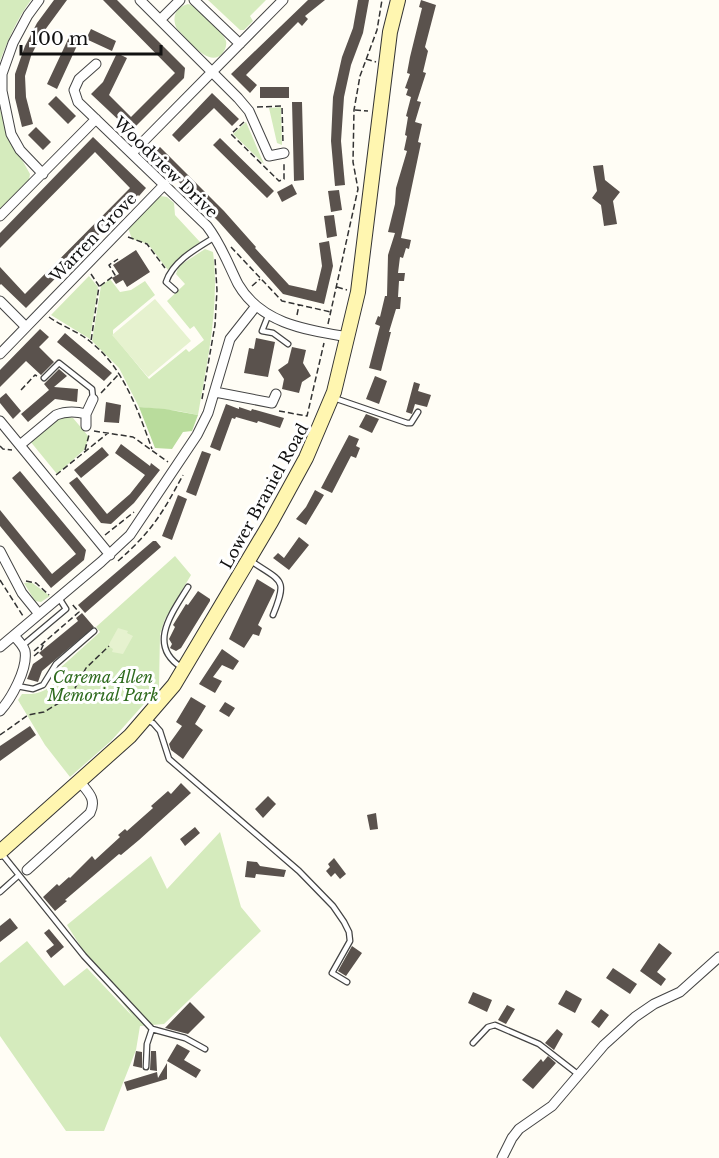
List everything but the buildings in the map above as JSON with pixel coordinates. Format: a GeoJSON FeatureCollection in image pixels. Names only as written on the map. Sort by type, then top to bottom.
{"type":"FeatureCollection","features":[{"type":"Feature","properties":{"kind":"street"},"geometry":{"type":"LineString","coordinates":[[39,0],[13,43],[3,74],[2,91],[10,134],[20,150],[43,174]]}},
{"type":"Feature","properties":{"kind":"street"},"geometry":{"type":"LineString","coordinates":[[140,0],[249,111],[269,156],[284,153]]}},
{"type":"Feature","properties":{"kind":"street"},"geometry":{"type":"LineString","coordinates":[[160,20],[180,0]]}},
{"type":"Feature","properties":{"kind":"street"},"geometry":{"type":"LineString","coordinates":[[194,0],[240,44]]}},
{"type":"Feature","properties":{"kind":"street"},"geometry":{"type":"LineString","coordinates":[[132,153],[283,0]]}},
{"type":"Feature","properties":{"kind":"street","name":"Lower Braniel Road"},"geometry":{"type":"LineString","coordinates":[[0,852],[146,720],[174,685],[293,483],[322,424],[332,397],[358,292],[390,32],[398,0]]}},
{"type":"Feature","properties":{"kind":"street","name":"Woodview Drive"},"geometry":{"type":"LineString","coordinates":[[96,64],[79,79],[74,90],[75,97],[194,212],[222,247],[245,294],[256,306],[268,316],[294,326],[348,337]]}},
{"type":"Feature","properties":{"kind":"street"},"geometry":{"type":"LineString","coordinates":[[0,216],[96,119]]}},
{"type":"Feature","properties":{"kind":"street","name":"Warren Grove"},"geometry":{"type":"LineString","coordinates":[[0,354],[165,184]]}},
{"type":"Feature","properties":{"kind":"street"},"geometry":{"type":"LineString","coordinates":[[0,301],[26,327]]}},
{"type":"Feature","properties":{"kind":"street"},"geometry":{"type":"LineString","coordinates":[[0,647],[110,555],[130,535],[197,435],[215,392],[230,339],[256,306]]}},
{"type":"Feature","properties":{"kind":"street"},"geometry":{"type":"LineString","coordinates":[[215,392],[274,399]]}},
{"type":"Feature","properties":{"kind":"street"},"geometry":{"type":"LineString","coordinates":[[88,429],[86,414],[93,399]]}},
{"type":"Feature","properties":{"kind":"street"},"geometry":{"type":"LineString","coordinates":[[20,445],[56,415],[68,412],[86,414]]}},
{"type":"Feature","properties":{"kind":"street"},"geometry":{"type":"LineString","coordinates":[[0,421],[110,555]]}},
{"type":"Feature","properties":{"kind":"street"},"geometry":{"type":"LineString","coordinates":[[0,552],[22,593],[39,614]]}},
{"type":"Feature","properties":{"kind":"street"},"geometry":{"type":"LineString","coordinates":[[0,711],[13,696],[25,657],[22,646],[14,636]]}},
{"type":"Feature","properties":{"kind":"street"},"geometry":{"type":"LineString","coordinates":[[23,873],[90,813],[93,799],[80,782]]}},
{"type":"Feature","properties":{"kind":"street"},"geometry":{"type":"LineString","coordinates":[[502,1158],[519,1129],[552,1106],[604,1045],[635,1017],[654,1004],[680,992],[719,957]]}},
{"type":"Feature","properties":{"kind":"lane"},"geometry":{"type":"LineString","coordinates":[[175,290],[166,282],[169,273],[194,250],[215,237]]}},
{"type":"Feature","properties":{"kind":"lane"},"geometry":{"type":"LineString","coordinates":[[268,316],[262,331],[273,333],[288,344]]}},
{"type":"Feature","properties":{"kind":"lane"},"geometry":{"type":"LineString","coordinates":[[44,378],[59,363],[92,389],[93,399]]}},
{"type":"Feature","properties":{"kind":"lane"},"geometry":{"type":"LineString","coordinates":[[332,397],[407,423],[411,423],[418,412]]}},
{"type":"Feature","properties":{"kind":"lane"},"geometry":{"type":"LineString","coordinates":[[249,559],[276,577],[282,585],[282,592],[273,615]]}},
{"type":"Feature","properties":{"kind":"lane"},"geometry":{"type":"LineString","coordinates":[[184,669],[171,659],[163,645],[167,624],[188,587]]}},
{"type":"Feature","properties":{"kind":"lane"},"geometry":{"type":"LineString","coordinates":[[22,646],[66,609],[57,599]]}},
{"type":"Feature","properties":{"kind":"lane"},"geometry":{"type":"LineString","coordinates":[[17,686],[33,689],[43,685],[56,664],[94,632]]}},
{"type":"Feature","properties":{"kind":"lane"},"geometry":{"type":"LineString","coordinates":[[146,720],[153,723],[160,731],[169,759],[292,864],[333,906],[345,922],[350,941],[332,973],[347,982]]}},
{"type":"Feature","properties":{"kind":"lane"},"geometry":{"type":"LineString","coordinates":[[0,852],[23,873],[84,956],[152,1029],[185,1038],[205,1049]]}},
{"type":"Feature","properties":{"kind":"lane"},"geometry":{"type":"LineString","coordinates":[[0,892],[23,873]]}},
{"type":"Feature","properties":{"kind":"lane"},"geometry":{"type":"LineString","coordinates":[[473,1043],[488,1027],[495,1025],[539,1044],[579,1075]]}},
{"type":"Feature","properties":{"kind":"lane"},"geometry":{"type":"LineString","coordinates":[[146,1067],[147,1044],[152,1029]]}},
{"type":"Feature","properties":{"kind":"path"},"geometry":{"type":"LineString","coordinates":[[274,399],[277,410],[307,416],[358,189],[353,162],[354,110],[360,76],[377,30],[382,0]]}},
{"type":"Feature","properties":{"kind":"path"},"geometry":{"type":"LineString","coordinates":[[354,110],[380,112]]}},
{"type":"Feature","properties":{"kind":"path"},"geometry":{"type":"LineString","coordinates":[[128,237],[147,244],[169,273]]}},
{"type":"Feature","properties":{"kind":"path"},"geometry":{"type":"LineString","coordinates":[[208,412],[201,402],[215,325],[218,291],[215,254],[222,247],[232,247],[282,301],[331,312]]}},
{"type":"Feature","properties":{"kind":"path"},"geometry":{"type":"LineString","coordinates":[[99,286],[116,275],[109,265],[118,259]]}},
{"type":"Feature","properties":{"kind":"path"},"geometry":{"type":"LineString","coordinates":[[84,267],[99,286],[91,342]]}},
{"type":"Feature","properties":{"kind":"path"},"geometry":{"type":"LineString","coordinates":[[245,294],[261,279]]}},
{"type":"Feature","properties":{"kind":"path"},"geometry":{"type":"LineString","coordinates":[[294,326],[299,304]]}},
{"type":"Feature","properties":{"kind":"path"},"geometry":{"type":"LineString","coordinates":[[42,311],[91,342],[105,355],[119,374],[152,449]]}},
{"type":"Feature","properties":{"kind":"path"},"geometry":{"type":"LineString","coordinates":[[93,399],[101,394],[119,374]]}},
{"type":"Feature","properties":{"kind":"path"},"geometry":{"type":"LineString","coordinates":[[21,390],[35,375],[44,378]]}},
{"type":"Feature","properties":{"kind":"path"},"geometry":{"type":"LineString","coordinates":[[85,451],[88,429],[108,432],[133,437],[176,468]]}},
{"type":"Feature","properties":{"kind":"path"},"geometry":{"type":"LineString","coordinates":[[48,481],[108,432]]}},
{"type":"Feature","properties":{"kind":"path"},"geometry":{"type":"LineString","coordinates":[[98,540],[135,511],[147,511]]}},
{"type":"Feature","properties":{"kind":"path"},"geometry":{"type":"LineString","coordinates":[[144,527],[150,531]]}},
{"type":"Feature","properties":{"kind":"path"},"geometry":{"type":"LineString","coordinates":[[0,580],[24,617]]}},
{"type":"Feature","properties":{"kind":"path"},"geometry":{"type":"LineString","coordinates":[[16,583],[31,581],[57,599]]}},
{"type":"Feature","properties":{"kind":"path"},"geometry":{"type":"LineString","coordinates":[[25,657],[79,612],[69,601]]}},
{"type":"Feature","properties":{"kind":"path"},"geometry":{"type":"LineString","coordinates":[[0,735],[28,715],[44,712],[64,700],[75,690],[86,668],[109,645]]}},
{"type":"Feature","properties":{"kind":"green space"},"geometry":{"type":"Polygon","coordinates":[[[0,0],[31,0],[13,30],[0,61],[0,0]]]}},
{"type":"Feature","properties":{"kind":"green space"},"geometry":{"type":"Polygon","coordinates":[[[208,0],[266,0],[250,16],[253,21],[244,30],[240,30],[208,0]]]}},
{"type":"Feature","properties":{"kind":"green space"},"geometry":{"type":"Polygon","coordinates":[[[188,4],[194,6],[224,37],[226,45],[222,54],[216,57],[204,55],[177,29],[174,20],[176,13],[180,7],[188,4]]]}},
{"type":"Feature","properties":{"kind":"green space"},"geometry":{"type":"Polygon","coordinates":[[[281,107],[282,145],[277,143],[269,108],[281,107]]]}},
{"type":"Feature","properties":{"kind":"green space"},"geometry":{"type":"Polygon","coordinates":[[[0,109],[8,135],[30,174],[29,180],[0,209],[0,109]]]}},
{"type":"Feature","properties":{"kind":"green space"},"geometry":{"type":"Polygon","coordinates":[[[246,122],[264,164],[233,134],[246,122]]]}},
{"type":"Feature","properties":{"kind":"green space"},"geometry":{"type":"Polygon","coordinates":[[[160,196],[167,197],[174,203],[175,215],[200,242],[168,270],[148,244],[132,239],[128,228],[160,196]]]}},
{"type":"Feature","properties":{"kind":"green space"},"geometry":{"type":"Polygon","coordinates":[[[205,249],[213,252],[215,293],[212,334],[198,415],[139,407],[119,368],[92,341],[101,286],[110,279],[120,292],[131,290],[145,281],[155,295],[113,330],[113,335],[149,379],[186,349],[189,352],[204,340],[194,326],[190,329],[167,301],[185,284],[176,274],[179,266],[205,249]]]}},
{"type":"Feature","properties":{"kind":"green space"},"geometry":{"type":"Polygon","coordinates":[[[89,276],[98,287],[90,339],[51,315],[89,276]]]}},
{"type":"Feature","properties":{"kind":"green space"},"geometry":{"type":"Polygon","coordinates":[[[155,299],[191,341],[148,377],[112,335],[155,299]]]}},
{"type":"Feature","properties":{"kind":"green space"},"geometry":{"type":"Polygon","coordinates":[[[139,407],[198,415],[192,431],[183,432],[172,449],[155,448],[139,407]]]}},
{"type":"Feature","properties":{"kind":"green space"},"geometry":{"type":"Polygon","coordinates":[[[64,416],[73,418],[89,437],[84,450],[57,474],[30,441],[56,418],[64,416]]]}},
{"type":"Feature","properties":{"kind":"green space","name":"Carema Allen Memorial Park"},"geometry":{"type":"Polygon","coordinates":[[[175,556],[191,575],[165,619],[160,634],[159,687],[111,741],[70,777],[45,745],[18,700],[22,694],[43,691],[61,678],[59,669],[100,632],[96,627],[175,556]]]}},
{"type":"Feature","properties":{"kind":"green space"},"geometry":{"type":"Polygon","coordinates":[[[31,582],[50,596],[41,602],[35,601],[24,583],[31,582]]]}},
{"type":"Feature","properties":{"kind":"green space"},"geometry":{"type":"Polygon","coordinates":[[[118,628],[128,631],[127,633],[133,636],[123,654],[112,652],[113,649],[108,646],[118,628]]]}},
{"type":"Feature","properties":{"kind":"green space"},"geometry":{"type":"Polygon","coordinates":[[[220,832],[241,907],[261,931],[164,1024],[140,1026],[136,1050],[104,1131],[66,1131],[0,1036],[0,963],[27,941],[64,986],[87,968],[134,1018],[88,958],[67,925],[151,856],[167,889],[220,832]]]}}]}
